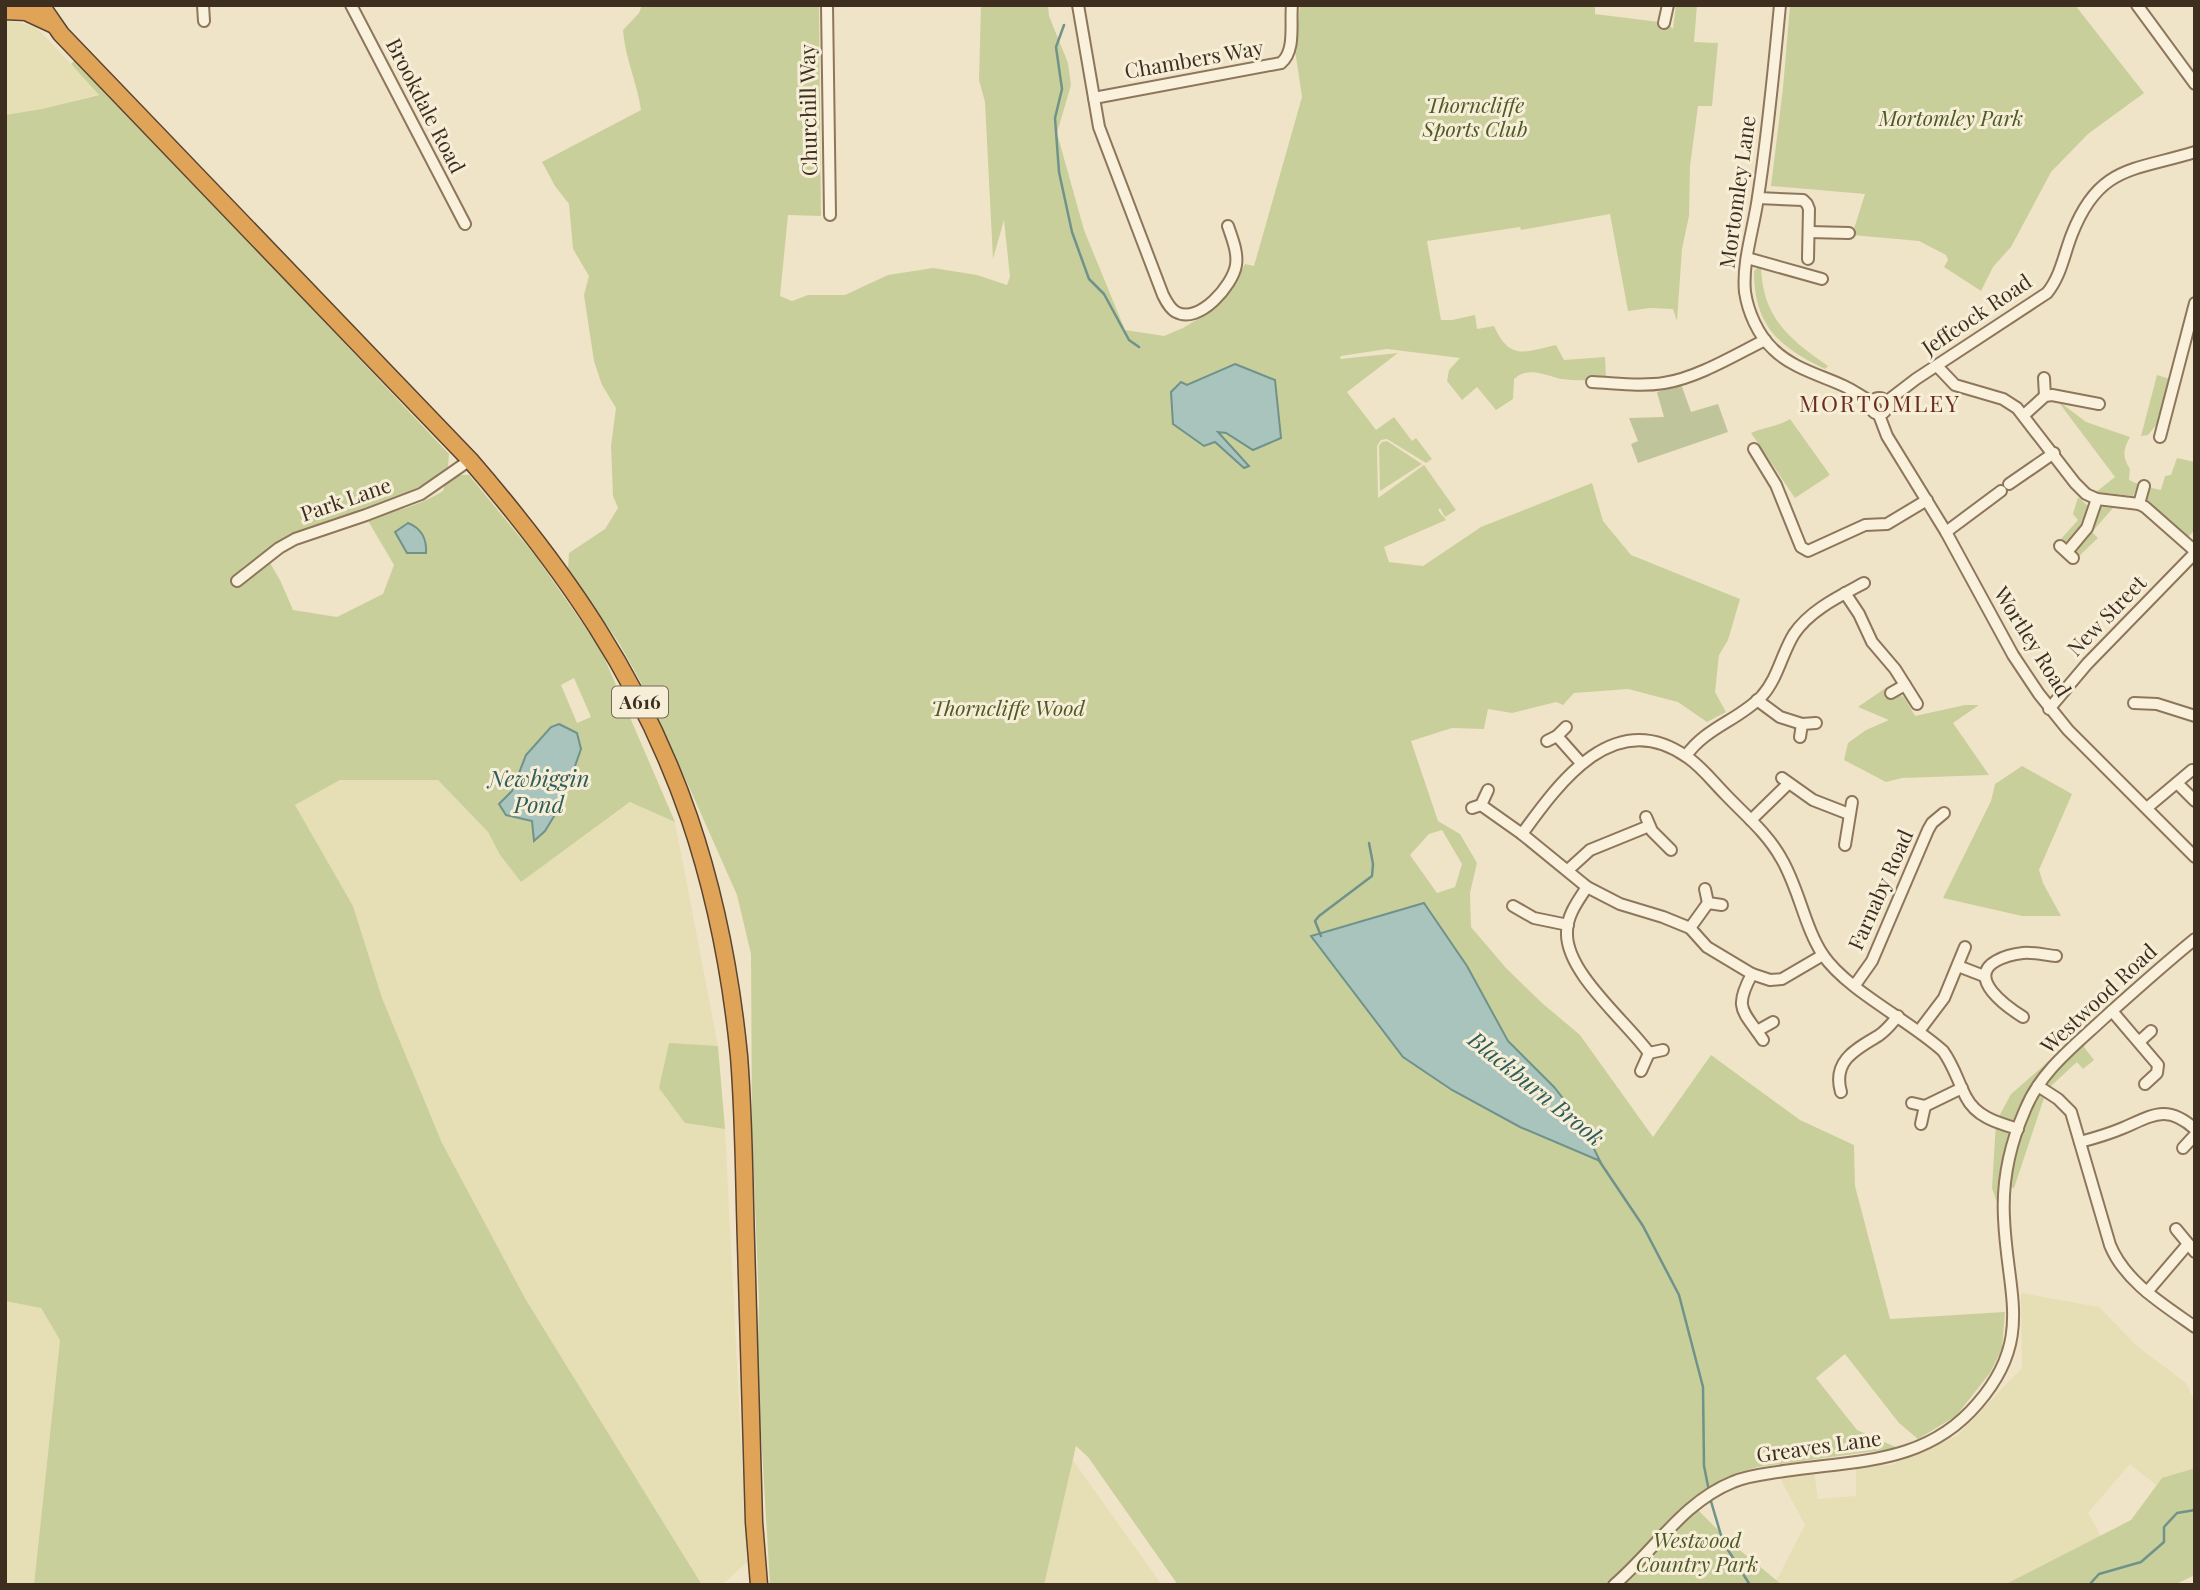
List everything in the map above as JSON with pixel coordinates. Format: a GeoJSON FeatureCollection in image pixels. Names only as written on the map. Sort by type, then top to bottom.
{"type":"FeatureCollection","features":[{"type":"Feature","properties":{"kind":"highway","name":"A616"},"geometry":{"type":"LineString","coordinates":[[41,5],[54,26],[470,460],[554,563],[601,632],[638,698],[688,816],[706,878],[722,942],[739,1057],[754,1522],[759,1585]]}},
{"type":"Feature","properties":{"kind":"highway","name":"A616"},"geometry":{"type":"LineString","coordinates":[[14,9],[34,14],[54,26]]}},
{"type":"Feature","properties":{"kind":"street"},"geometry":{"type":"LineString","coordinates":[[203,5],[204,21]]}},
{"type":"Feature","properties":{"kind":"street","name":"Brookdale Road"},"geometry":{"type":"LineString","coordinates":[[351,5],[465,224]]}},
{"type":"Feature","properties":{"kind":"street","name":"Churchill Way"},"geometry":{"type":"LineString","coordinates":[[827,5],[830,215]]}},
{"type":"Feature","properties":{"kind":"street"},"geometry":{"type":"LineString","coordinates":[[1078,5],[1099,127],[1163,295],[1178,314],[1189,315],[1203,308],[1221,293],[1230,279],[1237,257],[1228,226]]}},
{"type":"Feature","properties":{"kind":"street","name":"Chambers Way"},"geometry":{"type":"LineString","coordinates":[[1094,98],[1281,63],[1290,51],[1292,5]]}},
{"type":"Feature","properties":{"kind":"street"},"geometry":{"type":"LineString","coordinates":[[1664,23],[1668,5]]}},
{"type":"Feature","properties":{"kind":"street","name":"Mortomley Lane"},"geometry":{"type":"LineString","coordinates":[[1780,5],[1773,86],[1747,258],[1746,294],[1754,320],[1765,341],[1778,354],[1872,402]]}},
{"type":"Feature","properties":{"kind":"street"},"geometry":{"type":"LineString","coordinates":[[2137,5],[2195,84]]}},
{"type":"Feature","properties":{"kind":"street","name":"Jeffcock Road"},"geometry":{"type":"LineString","coordinates":[[1886,402],[2047,293],[2056,281],[2068,244],[2082,214],[2099,189],[2110,180],[2129,170],[2195,152]]}},
{"type":"Feature","properties":{"kind":"street"},"geometry":{"type":"LineString","coordinates":[[1758,198],[1803,200],[1807,204],[1808,259]]}},
{"type":"Feature","properties":{"kind":"street"},"geometry":{"type":"LineString","coordinates":[[1809,232],[1849,233]]}},
{"type":"Feature","properties":{"kind":"street"},"geometry":{"type":"LineString","coordinates":[[1747,258],[1822,279]]}},
{"type":"Feature","properties":{"kind":"street"},"geometry":{"type":"LineString","coordinates":[[2160,437],[2195,303]]}},
{"type":"Feature","properties":{"kind":"street"},"geometry":{"type":"LineString","coordinates":[[1592,382],[1672,382],[1765,341]]}},
{"type":"Feature","properties":{"kind":"street"},"geometry":{"type":"LineString","coordinates":[[1937,366],[1955,385],[2003,400],[2024,415],[2081,489],[2098,499],[2139,505],[2159,517],[2195,552]]}},
{"type":"Feature","properties":{"kind":"street"},"geometry":{"type":"LineString","coordinates":[[2043,377],[2045,396]]}},
{"type":"Feature","properties":{"kind":"street"},"geometry":{"type":"LineString","coordinates":[[2024,415],[2045,396],[2099,404]]}},
{"type":"Feature","properties":{"kind":"street"},"geometry":{"type":"LineString","coordinates":[[1879,398],[1886,402],[1886,411],[1879,415],[1872,412],[1872,402],[1879,398]]}},
{"type":"Feature","properties":{"kind":"street","name":"Wortley Road"},"geometry":{"type":"LineString","coordinates":[[1879,415],[1886,436],[1946,532],[2013,654],[2049,709],[2193,852]]}},
{"type":"Feature","properties":{"kind":"street"},"geometry":{"type":"LineString","coordinates":[[1946,532],[2054,453]]}},
{"type":"Feature","properties":{"kind":"street"},"geometry":{"type":"LineString","coordinates":[[1754,455],[1776,485],[1801,547],[1808,551],[1865,525],[1887,524],[1927,500]]}},
{"type":"Feature","properties":{"kind":"street","name":"Park Lane"},"geometry":{"type":"LineString","coordinates":[[237,581],[295,539],[421,494],[470,460]]}},
{"type":"Feature","properties":{"kind":"street"},"geometry":{"type":"LineString","coordinates":[[2139,505],[2144,486]]}},
{"type":"Feature","properties":{"kind":"street"},"geometry":{"type":"LineString","coordinates":[[2066,552],[2087,528],[2098,499]]}},
{"type":"Feature","properties":{"kind":"street","name":"New Street"},"geometry":{"type":"LineString","coordinates":[[2049,709],[2087,664],[2195,552]]}},
{"type":"Feature","properties":{"kind":"street"},"geometry":{"type":"LineString","coordinates":[[1686,756],[1699,739],[1757,700],[1769,687],[1789,644],[1801,626],[1817,612],[1864,583]]}},
{"type":"Feature","properties":{"kind":"street"},"geometry":{"type":"LineString","coordinates":[[1845,593],[1859,614],[1872,642],[1917,704]]}},
{"type":"Feature","properties":{"kind":"street"},"geometry":{"type":"LineString","coordinates":[[1891,694],[1905,685]]}},
{"type":"Feature","properties":{"kind":"street"},"geometry":{"type":"LineString","coordinates":[[1757,700],[1780,717],[1802,724],[1816,723]]}},
{"type":"Feature","properties":{"kind":"street"},"geometry":{"type":"LineString","coordinates":[[2134,703],[2157,704],[2195,716]]}},
{"type":"Feature","properties":{"kind":"street"},"geometry":{"type":"LineString","coordinates":[[1800,737],[1802,724]]}},
{"type":"Feature","properties":{"kind":"street"},"geometry":{"type":"LineString","coordinates":[[1557,735],[1581,763]]}},
{"type":"Feature","properties":{"kind":"street"},"geometry":{"type":"LineString","coordinates":[[1522,834],[1548,797],[1581,763],[1609,747],[1635,740],[1665,746],[1686,756],[1766,835],[1782,860],[1823,955],[1834,969],[1943,1051],[1955,1069],[1969,1103],[1980,1113],[2018,1129]]}},
{"type":"Feature","properties":{"kind":"street"},"geometry":{"type":"LineString","coordinates":[[2148,807],[2192,770]]}},
{"type":"Feature","properties":{"kind":"street"},"geometry":{"type":"LineString","coordinates":[[1751,820],[1785,781],[1813,800],[1849,814]]}},
{"type":"Feature","properties":{"kind":"street"},"geometry":{"type":"LineString","coordinates":[[2177,783],[2195,801]]}},
{"type":"Feature","properties":{"kind":"street"},"geometry":{"type":"LineString","coordinates":[[1488,790],[1477,806],[1522,834],[1587,887],[1620,904],[1690,928],[1707,947],[1752,974],[1770,980],[1782,979],[1823,955]]}},
{"type":"Feature","properties":{"kind":"street"},"geometry":{"type":"LineString","coordinates":[[1845,845],[1852,802]]}},
{"type":"Feature","properties":{"kind":"street"},"geometry":{"type":"LineString","coordinates":[[1924,813],[1932,823]]}},
{"type":"Feature","properties":{"kind":"street","name":"Farnaby Road"},"geometry":{"type":"LineString","coordinates":[[1855,985],[1872,961],[1932,823],[1944,813]]}},
{"type":"Feature","properties":{"kind":"street"},"geometry":{"type":"LineString","coordinates":[[1567,870],[1590,850],[1647,822],[1671,850]]}},
{"type":"Feature","properties":{"kind":"street"},"geometry":{"type":"LineString","coordinates":[[1587,887],[1567,925],[1570,950],[1584,978],[1633,1031],[1649,1053]]}},
{"type":"Feature","properties":{"kind":"street"},"geometry":{"type":"LineString","coordinates":[[1690,928],[1708,903],[1705,889]]}},
{"type":"Feature","properties":{"kind":"street"},"geometry":{"type":"LineString","coordinates":[[1708,903],[1722,905]]}},
{"type":"Feature","properties":{"kind":"street"},"geometry":{"type":"LineString","coordinates":[[1513,906],[1532,923],[1567,925]]}},
{"type":"Feature","properties":{"kind":"street","name":"Westwood Road"},"geometry":{"type":"LineString","coordinates":[[2018,1129],[2038,1086],[2063,1055],[2195,939]]}},
{"type":"Feature","properties":{"kind":"street"},"geometry":{"type":"LineString","coordinates":[[1919,1031],[1944,998],[1965,947]]}},
{"type":"Feature","properties":{"kind":"street"},"geometry":{"type":"LineString","coordinates":[[1984,976],[1992,964],[2010,955],[2029,953],[2043,959],[2056,956]]}},
{"type":"Feature","properties":{"kind":"street"},"geometry":{"type":"LineString","coordinates":[[1958,966],[1984,976],[1996,996],[2022,1017]]}},
{"type":"Feature","properties":{"kind":"street"},"geometry":{"type":"LineString","coordinates":[[1752,974],[1741,1000],[1744,1015],[1760,1036],[1773,1022]]}},
{"type":"Feature","properties":{"kind":"street"},"geometry":{"type":"LineString","coordinates":[[2112,1011],[2158,1065],[2157,1073],[2145,1084]]}},
{"type":"Feature","properties":{"kind":"street"},"geometry":{"type":"LineString","coordinates":[[1841,1092],[1838,1077],[1855,1048],[1884,1032],[1898,1016]]}},
{"type":"Feature","properties":{"kind":"street"},"geometry":{"type":"LineString","coordinates":[[2140,1041],[2151,1031]]}},
{"type":"Feature","properties":{"kind":"street"},"geometry":{"type":"LineString","coordinates":[[1649,1053],[1663,1050]]}},
{"type":"Feature","properties":{"kind":"street"},"geometry":{"type":"LineString","coordinates":[[1641,1071],[1649,1053]]}},
{"type":"Feature","properties":{"kind":"street"},"geometry":{"type":"LineString","coordinates":[[1828,1068],[1840,1071]]}},
{"type":"Feature","properties":{"kind":"street"},"geometry":{"type":"LineString","coordinates":[[2038,1086],[2066,1105],[2075,1122],[2110,1247],[2126,1271],[2147,1292],[2195,1327]]}},
{"type":"Feature","properties":{"kind":"street"},"geometry":{"type":"LineString","coordinates":[[1912,1103],[1925,1106],[1962,1088]]}},
{"type":"Feature","properties":{"kind":"street"},"geometry":{"type":"LineString","coordinates":[[1921,1124],[1925,1106]]}},
{"type":"Feature","properties":{"kind":"street"},"geometry":{"type":"LineString","coordinates":[[2080,1142],[2113,1132],[2158,1113],[2172,1115],[2195,1132],[2183,1148]]}},
{"type":"Feature","properties":{"kind":"street","name":"Greaves Lane"},"geometry":{"type":"LineString","coordinates":[[1614,1585],[1703,1498],[1736,1480],[1810,1467],[1885,1459],[1940,1436],[1958,1424],[1978,1404],[1998,1376],[2010,1350],[2014,1325],[2004,1210],[2005,1178],[2018,1129]]}},
{"type":"Feature","properties":{"kind":"street"},"geometry":{"type":"LineString","coordinates":[[2147,1292],[2191,1248],[2176,1229]]}},
{"type":"Feature","properties":{"kind":"shaded area"},"geometry":{"type":"Polygon","coordinates":[[[5,19],[36,27],[99,94],[42,109],[5,115],[5,19]]]}},
{"type":"Feature","properties":{"kind":"shaded area"},"geometry":{"type":"Polygon","coordinates":[[[340,780],[438,780],[488,832],[500,855],[521,882],[631,802],[675,822],[718,1046],[669,1044],[685,1123],[725,1129],[747,1562],[723,1584],[702,1585],[526,1300],[442,1143],[382,998],[353,906],[295,805],[340,780]]]}},
{"type":"Feature","properties":{"kind":"shaded area"},"geometry":{"type":"Polygon","coordinates":[[[2021,1293],[2099,1307],[2137,1346],[2186,1383],[2195,1402],[2195,1468],[2162,1478],[2156,1485],[2130,1464],[2088,1513],[2101,1536],[2004,1585],[1782,1585],[1776,1581],[1805,1525],[1779,1476],[1814,1471],[1818,1499],[1856,1496],[1856,1467],[1891,1465],[1957,1436],[2022,1368],[2021,1293]]]}},
{"type":"Feature","properties":{"kind":"shaded area"},"geometry":{"type":"Polygon","coordinates":[[[5,1301],[41,1308],[60,1339],[34,1585],[5,1585],[5,1301]]]}},
{"type":"Feature","properties":{"kind":"shaded area"},"geometry":{"type":"Polygon","coordinates":[[[1072,1459],[1162,1585],[1044,1585],[1072,1459]]]}},
{"type":"Feature","properties":{"kind":"green space"},"geometry":{"type":"Polygon","coordinates":[[[642,5],[819,5],[821,216],[788,215],[780,296],[792,301],[808,295],[845,295],[888,275],[933,268],[977,275],[1007,285],[1010,277],[1004,220],[993,259],[985,102],[979,80],[981,5],[1048,5],[1049,16],[1068,63],[1071,85],[1057,133],[1084,230],[1125,330],[1164,336],[1211,311],[1228,294],[1245,264],[1254,266],[1302,97],[1295,50],[1300,5],[1595,5],[1595,14],[1667,23],[1673,29],[1676,5],[1697,5],[1694,42],[1718,43],[1712,106],[1698,106],[1690,166],[1689,216],[1682,249],[1677,321],[1673,309],[1628,311],[1610,214],[1521,230],[1520,227],[1427,241],[1441,320],[1475,315],[1477,329],[1494,326],[1506,345],[1519,351],[1556,345],[1564,360],[1605,357],[1606,381],[1566,380],[1525,373],[1514,379],[1513,399],[1496,410],[1477,387],[1462,400],[1447,381],[1449,370],[1460,358],[1387,349],[1341,356],[1340,359],[1398,353],[1347,392],[1376,430],[1394,417],[1412,441],[1416,438],[1432,459],[1426,463],[1387,439],[1381,440],[1377,446],[1378,498],[1424,465],[1456,510],[1445,517],[1440,508],[1438,510],[1446,520],[1384,547],[1389,562],[1423,566],[1481,527],[1592,483],[1603,521],[1631,555],[1740,599],[1728,640],[1719,655],[1715,692],[1726,712],[1707,722],[1678,702],[1628,689],[1574,693],[1563,705],[1556,702],[1512,713],[1488,709],[1484,729],[1452,728],[1411,741],[1438,821],[1460,834],[1477,863],[1470,893],[1471,927],[1506,968],[1580,1035],[1653,1137],[1711,1055],[1800,1120],[1854,1145],[1855,1186],[1890,1319],[2005,1312],[2002,1349],[1990,1373],[1956,1416],[1918,1439],[1899,1423],[1845,1354],[1816,1378],[1857,1430],[1898,1448],[1758,1467],[1736,1473],[1695,1496],[1605,1585],[1178,1585],[1088,1457],[1076,1446],[1044,1585],[770,1585],[757,1365],[759,1304],[752,1131],[751,954],[737,895],[639,679],[619,643],[568,570],[569,553],[605,529],[618,508],[613,496],[611,446],[616,408],[602,385],[594,361],[584,295],[589,276],[573,249],[569,204],[542,162],[641,110],[623,30],[639,13],[642,5]],[[1235,364],[1186,385],[1180,382],[1171,392],[1217,431],[1226,433],[1253,450],[1235,364]],[[1442,830],[1429,834],[1410,855],[1437,893],[1455,887],[1462,864],[1442,830]],[[1424,903],[1452,1090],[1520,1127],[1599,1160],[1554,1087],[1508,1041],[1467,966],[1424,903]]]}},
{"type":"Feature","properties":{"kind":"green space","name":"Mortomley Park"},"geometry":{"type":"Polygon","coordinates":[[[1790,5],[2075,5],[2144,93],[2088,134],[2051,172],[2011,247],[1993,267],[1981,291],[1944,267],[1948,260],[1946,255],[1919,241],[1852,235],[1865,194],[1771,186],[1790,5]]]}},
{"type":"Feature","properties":{"kind":"green space"},"geometry":{"type":"Polygon","coordinates":[[[76,59],[449,454],[448,467],[406,495],[266,556],[293,610],[337,617],[383,594],[394,565],[367,519],[426,500],[443,491],[445,483],[457,475],[469,475],[537,558],[601,650],[675,822],[630,802],[521,882],[500,855],[488,832],[438,780],[340,780],[295,805],[353,906],[382,998],[442,1143],[526,1300],[702,1585],[34,1585],[60,1340],[41,1308],[5,1301],[5,115],[99,95],[71,64],[76,59]],[[574,678],[561,685],[577,723],[591,717],[574,678]],[[512,791],[499,805],[506,815],[532,821],[534,840],[545,831],[512,791]]]}},
{"type":"Feature","properties":{"kind":"green space"},"geometry":{"type":"Polygon","coordinates":[[[1761,265],[1766,299],[1772,312],[1789,335],[1828,366],[1825,369],[1782,343],[1764,320],[1755,290],[1754,271],[1761,265]]]}},
{"type":"Feature","properties":{"kind":"green space"},"geometry":{"type":"Polygon","coordinates":[[[2157,375],[2170,379],[2157,424],[2148,435],[2141,436],[2157,375]]]}},
{"type":"Feature","properties":{"kind":"green space"},"geometry":{"type":"Polygon","coordinates":[[[1681,384],[1691,412],[1718,404],[1728,432],[1638,463],[1631,444],[1638,441],[1629,418],[1664,417],[1657,392],[1681,384]]]}},
{"type":"Feature","properties":{"kind":"green space"},"geometry":{"type":"Polygon","coordinates":[[[2057,400],[2086,422],[2130,437],[2124,453],[2130,469],[2129,480],[2138,484],[2133,496],[2096,492],[2115,477],[2057,400]]]}},
{"type":"Feature","properties":{"kind":"green space"},"geometry":{"type":"Polygon","coordinates":[[[1790,419],[1830,475],[1795,498],[1751,433],[1790,419]]]}},
{"type":"Feature","properties":{"kind":"green space"},"geometry":{"type":"Polygon","coordinates":[[[1387,441],[1422,464],[1380,491],[1379,446],[1387,441]]]}},
{"type":"Feature","properties":{"kind":"green space"},"geometry":{"type":"Polygon","coordinates":[[[2177,458],[2195,462],[2195,530],[2188,537],[2145,500],[2148,487],[2161,490],[2165,476],[2171,475],[2177,458]]]}},
{"type":"Feature","properties":{"kind":"green space"},"geometry":{"type":"Polygon","coordinates":[[[2078,497],[2088,506],[2113,508],[2092,532],[2098,538],[2078,557],[2072,546],[2061,539],[2078,520],[2073,514],[2078,497]]]}},
{"type":"Feature","properties":{"kind":"green space"},"geometry":{"type":"Polygon","coordinates":[[[1887,687],[1893,698],[1900,695],[1904,697],[1915,716],[1965,705],[1979,705],[1953,723],[1989,775],[1902,778],[1886,782],[1844,760],[1848,743],[1866,730],[1889,720],[1858,707],[1887,687]]]}},
{"type":"Feature","properties":{"kind":"green space"},"geometry":{"type":"Polygon","coordinates":[[[2022,766],[2072,794],[2039,870],[2061,916],[2022,916],[1943,898],[1991,801],[1995,784],[2022,766]]]}},
{"type":"Feature","properties":{"kind":"green space"},"geometry":{"type":"Polygon","coordinates":[[[2084,1040],[2084,1047],[2094,1060],[2083,1069],[2077,1062],[2051,1086],[2044,1098],[2014,1188],[2010,1187],[2019,1142],[2033,1106],[2055,1074],[2084,1040]]]}},
{"type":"Feature","properties":{"kind":"green space"},"geometry":{"type":"Polygon","coordinates":[[[669,1043],[718,1046],[725,1129],[685,1123],[659,1088],[669,1043]]]}},
{"type":"Feature","properties":{"kind":"green space"},"geometry":{"type":"Polygon","coordinates":[[[2056,1055],[2030,1091],[2012,1128],[2002,1168],[2000,1212],[1992,1188],[1996,1122],[2011,1094],[2056,1055]]]}},
{"type":"Feature","properties":{"kind":"green space"},"geometry":{"type":"Polygon","coordinates":[[[2195,1468],[2195,1575],[2174,1585],[2004,1585],[2131,1520],[2162,1478],[2195,1468]]]}},
{"type":"Feature","properties":{"kind":"green space","name":"Westwood Country Park"},"geometry":{"type":"Polygon","coordinates":[[[1697,1509],[1730,1542],[1782,1585],[1623,1585],[1697,1509]]]}},
{"type":"Feature","properties":{"kind":"water"},"geometry":{"type":"Polygon","coordinates":[[[1235,364],[1275,380],[1281,438],[1253,450],[1226,433],[1218,432],[1249,466],[1244,468],[1215,442],[1204,446],[1173,424],[1171,392],[1181,382],[1187,385],[1235,364]]]}},
{"type":"Feature","properties":{"kind":"water"},"geometry":{"type":"Polygon","coordinates":[[[408,523],[422,535],[426,553],[407,553],[395,532],[408,523]]]}},
{"type":"Feature","properties":{"kind":"water","name":"Newbiggin Pond"},"geometry":{"type":"Polygon","coordinates":[[[559,724],[577,733],[581,749],[562,803],[545,831],[534,841],[532,821],[506,815],[499,804],[512,791],[526,755],[551,727],[559,724]]]}},
{"type":"Feature","properties":{"kind":"water"},"geometry":{"type":"Polygon","coordinates":[[[1424,903],[1467,966],[1508,1041],[1554,1087],[1580,1120],[1600,1161],[1520,1127],[1452,1090],[1403,1057],[1311,936],[1424,903]]]}},
{"type":"Feature","properties":{"kind":"waterway","name":"Blackburn Brook"},"geometry":{"type":"LineString","coordinates":[[1064,25],[1056,47],[1062,89],[1055,118],[1059,172],[1072,232],[1089,279],[1104,294],[1129,340],[1139,347]]}},
{"type":"Feature","properties":{"kind":"waterway","name":"Blackburn Brook"},"geometry":{"type":"LineString","coordinates":[[1321,936],[1315,921],[1319,916],[1372,876],[1369,843]]}},
{"type":"Feature","properties":{"kind":"waterway","name":"Blackburn Brook"},"geometry":{"type":"LineString","coordinates":[[1598,1159],[1643,1226],[1679,1295],[1703,1387],[1704,1466],[1709,1491]]}},
{"type":"Feature","properties":{"kind":"waterway","name":"Blackburn Brook"},"geometry":{"type":"LineString","coordinates":[[1710,1498],[1723,1542],[1750,1585]]}},
{"type":"Feature","properties":{"kind":"waterway"},"geometry":{"type":"LineString","coordinates":[[2089,1585],[2099,1574],[2141,1562],[2164,1542],[2164,1527],[2177,1513],[2195,1510]]}},
{"type":"Feature","properties":{"kind":"district","name":"MORTOMLEY"},"geometry":{"type":"Point","coordinates":[1880,404]}},
{"type":"Feature","properties":{"kind":"park label","name":"Thorncliffe Sports Club"},"geometry":{"type":"Point","coordinates":[1475,118]}},
{"type":"Feature","properties":{"kind":"park label","name":"Thorncliffe Wood"},"geometry":{"type":"Point","coordinates":[1008,709]}}]}
